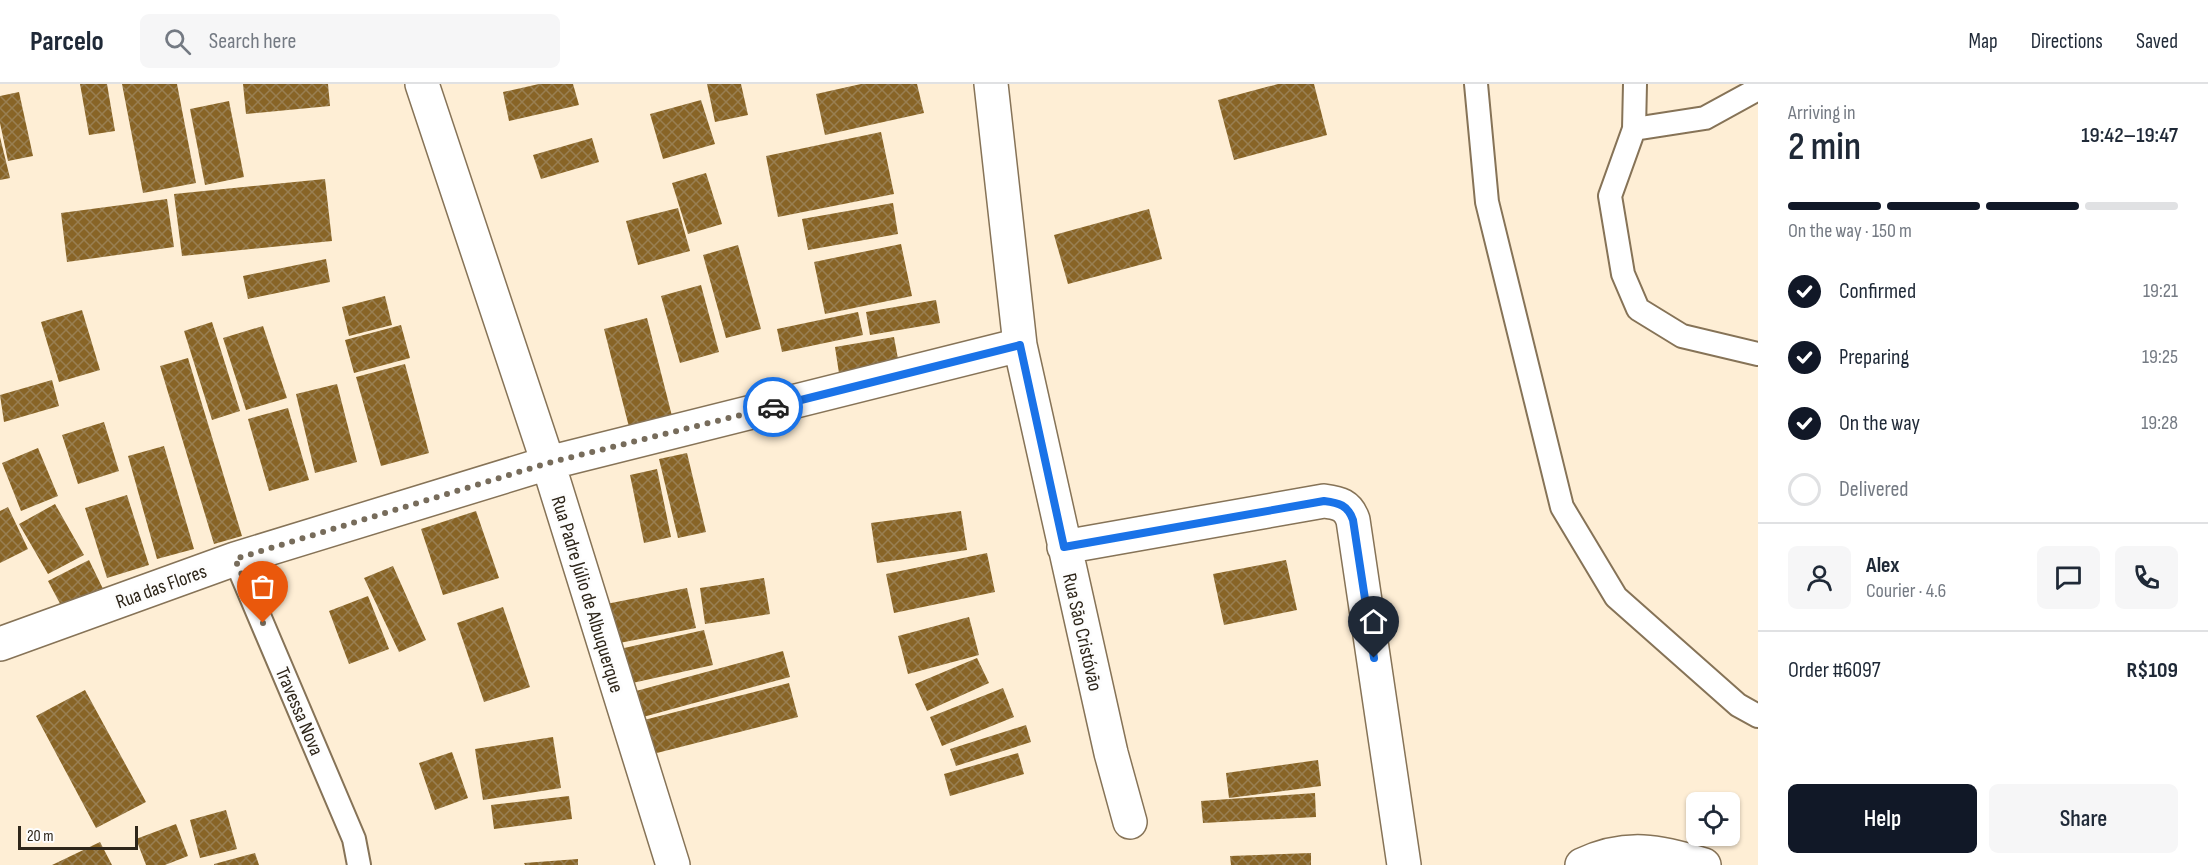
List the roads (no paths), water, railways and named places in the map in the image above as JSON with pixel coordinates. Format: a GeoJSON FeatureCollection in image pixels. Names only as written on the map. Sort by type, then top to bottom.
{"type":"FeatureCollection","features":[{"type":"Feature","properties":{"kind":"street","name":"Rua Padre Júlio de Albuquerque"},"geometry":{"type":"LineString","coordinates":[[422,84],[548,463],[673,865]]}},
{"type":"Feature","properties":{"kind":"street","name":"Rua São Cristóvão"},"geometry":{"type":"LineString","coordinates":[[992,84],[1020,345],[1111,753],[1130,822]]}},
{"type":"Feature","properties":{"kind":"street","name":"Rua das Flores"},"geometry":{"type":"LineString","coordinates":[[0,644],[235,559],[548,463],[1020,345]]}},
{"type":"Feature","properties":{"kind":"street"},"geometry":{"type":"LineString","coordinates":[[1064,547],[1324,501],[1338,503],[1349,509],[1353,520],[1404,865]]}},
{"type":"Feature","properties":{"kind":"street"},"geometry":{"type":"LineString","coordinates":[[1582,865],[1599,857],[1635,850],[1674,855],[1704,865]]}},
{"type":"Feature","properties":{"kind":"lane"},"geometry":{"type":"LineString","coordinates":[[1476,84],[1487,202],[1562,507],[1616,597],[1738,705],[1758,716]]}},
{"type":"Feature","properties":{"kind":"lane"},"geometry":{"type":"LineString","coordinates":[[1635,84],[1634,129],[1610,196],[1623,274],[1638,309],[1682,336],[1758,354]]}},
{"type":"Feature","properties":{"kind":"lane"},"geometry":{"type":"LineString","coordinates":[[1634,129],[1705,118],[1758,89]]}},
{"type":"Feature","properties":{"kind":"lane","name":"Travessa Nova"},"geometry":{"type":"LineString","coordinates":[[235,559],[354,839],[359,865]]}}]}
